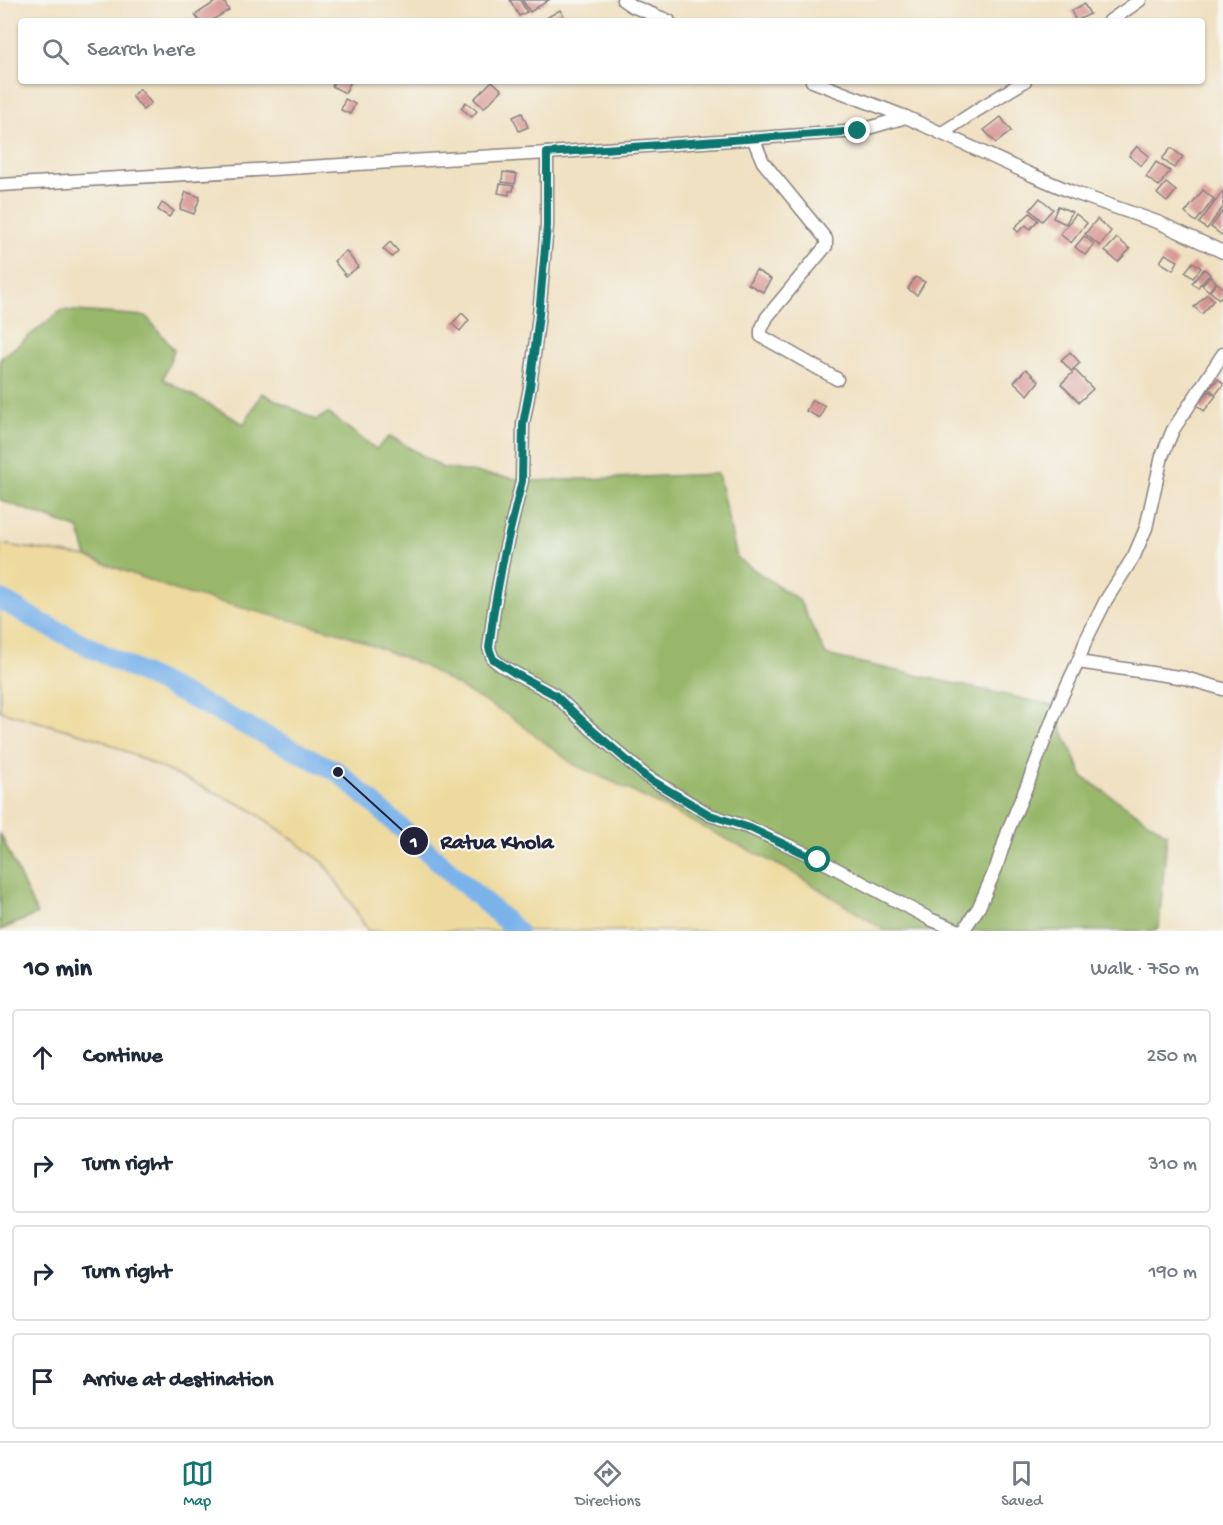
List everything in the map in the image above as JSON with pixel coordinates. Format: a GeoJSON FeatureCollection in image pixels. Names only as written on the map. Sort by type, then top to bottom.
{"type":"FeatureCollection","features":[{"type":"Feature","properties":{"kind":"street"},"geometry":{"type":"LineString","coordinates":[[623,0],[662,18]]}},
{"type":"Feature","properties":{"kind":"street"},"geometry":{"type":"LineString","coordinates":[[1114,18],[1140,0]]}},
{"type":"Feature","properties":{"kind":"street"},"geometry":{"type":"LineString","coordinates":[[820,84],[906,117],[1072,192],[1160,223],[1223,252]]}},
{"type":"Feature","properties":{"kind":"street"},"geometry":{"type":"LineString","coordinates":[[942,133],[1020,84]]}},
{"type":"Feature","properties":{"kind":"street"},"geometry":{"type":"LineString","coordinates":[[0,185],[547,153],[858,131],[906,117]]}},
{"type":"Feature","properties":{"kind":"street"},"geometry":{"type":"LineString","coordinates":[[753,138],[763,162],[826,239],[826,246],[767,317],[761,330],[761,336],[837,379]]}},
{"type":"Feature","properties":{"kind":"street"},"geometry":{"type":"LineString","coordinates":[[547,153],[547,226],[539,315],[523,424],[522,481],[504,555],[494,610],[489,648],[493,659],[555,695],[646,777],[710,815],[750,828],[818,860],[932,920],[962,931],[979,907],[996,868],[1009,828],[1086,640],[1106,600],[1134,556],[1146,528],[1162,456],[1173,430],[1223,354]]}},
{"type":"Feature","properties":{"kind":"street"},"geometry":{"type":"LineString","coordinates":[[1078,662],[1185,678],[1223,689]]}},
{"type":"Feature","properties":{"kind":"green space"},"geometry":{"type":"Polygon","coordinates":[[[62,310],[146,316],[174,350],[163,379],[244,424],[262,393],[316,420],[328,413],[376,449],[390,436],[443,468],[532,481],[718,474],[737,558],[799,600],[826,655],[1052,706],[1083,777],[1167,834],[1159,928],[1150,931],[886,931],[790,871],[573,764],[511,717],[422,665],[341,633],[180,592],[87,557],[79,529],[0,500],[0,359],[62,310]]]}},
{"type":"Feature","properties":{"kind":"green space"},"geometry":{"type":"Polygon","coordinates":[[[0,833],[37,914],[0,930],[0,833]]]}},
{"type":"Feature","properties":{"kind":"sand"},"geometry":{"type":"Polygon","coordinates":[[[0,544],[87,557],[180,592],[341,633],[422,665],[511,717],[573,764],[790,871],[886,931],[368,931],[324,863],[250,809],[99,739],[0,711],[0,544]]]}},
{"type":"Feature","properties":{"kind":"building"},"geometry":{"type":"Polygon","coordinates":[[[218,0],[223,0],[229,10],[216,18],[197,18],[195,15],[218,0]]]}},
{"type":"Feature","properties":{"kind":"building"},"geometry":{"type":"Polygon","coordinates":[[[510,0],[520,0],[527,12],[519,16],[510,0]]]}},
{"type":"Feature","properties":{"kind":"building"},"geometry":{"type":"Polygon","coordinates":[[[522,0],[549,0],[530,12],[522,0]]]}},
{"type":"Feature","properties":{"kind":"building"},"geometry":{"type":"Polygon","coordinates":[[[1084,4],[1090,14],[1082,18],[1074,18],[1071,11],[1084,4]]]}},
{"type":"Feature","properties":{"kind":"building"},"geometry":{"type":"Polygon","coordinates":[[[560,10],[565,18],[546,18],[560,10]]]}},
{"type":"Feature","properties":{"kind":"building"},"geometry":{"type":"Polygon","coordinates":[[[333,84],[350,84],[345,93],[332,86],[333,84]]]}},
{"type":"Feature","properties":{"kind":"building"},"geometry":{"type":"Polygon","coordinates":[[[489,84],[495,84],[502,90],[484,108],[474,99],[489,84]]]}},
{"type":"Feature","properties":{"kind":"building"},"geometry":{"type":"Polygon","coordinates":[[[140,89],[151,103],[143,110],[132,96],[140,89]]]}},
{"type":"Feature","properties":{"kind":"building"},"geometry":{"type":"Polygon","coordinates":[[[345,99],[355,104],[350,114],[341,110],[345,99]]]}},
{"type":"Feature","properties":{"kind":"building"},"geometry":{"type":"Polygon","coordinates":[[[466,102],[477,111],[472,117],[461,108],[466,102]]]}},
{"type":"Feature","properties":{"kind":"building"},"geometry":{"type":"Polygon","coordinates":[[[522,113],[528,127],[519,131],[513,117],[522,113]]]}},
{"type":"Feature","properties":{"kind":"building"},"geometry":{"type":"Polygon","coordinates":[[[1001,117],[1011,131],[996,143],[984,130],[1001,117]]]}},
{"type":"Feature","properties":{"kind":"building"},"geometry":{"type":"Polygon","coordinates":[[[1137,146],[1149,156],[1141,166],[1129,156],[1137,146]]]}},
{"type":"Feature","properties":{"kind":"building"},"geometry":{"type":"Polygon","coordinates":[[[1171,148],[1183,157],[1174,168],[1162,159],[1171,148]]]}},
{"type":"Feature","properties":{"kind":"building"},"geometry":{"type":"Polygon","coordinates":[[[1156,162],[1170,171],[1159,186],[1146,177],[1156,162]]]}},
{"type":"Feature","properties":{"kind":"building"},"geometry":{"type":"Polygon","coordinates":[[[503,172],[517,174],[515,184],[502,182],[503,172]]]}},
{"type":"Feature","properties":{"kind":"building"},"geometry":{"type":"Polygon","coordinates":[[[1166,183],[1176,191],[1167,202],[1157,194],[1166,183]]]}},
{"type":"Feature","properties":{"kind":"building"},"geometry":{"type":"Polygon","coordinates":[[[500,184],[514,186],[513,191],[509,191],[509,195],[498,193],[500,184]]]}},
{"type":"Feature","properties":{"kind":"building"},"geometry":{"type":"Polygon","coordinates":[[[1203,190],[1214,199],[1196,222],[1185,213],[1203,190]]]}},
{"type":"Feature","properties":{"kind":"building"},"geometry":{"type":"Polygon","coordinates":[[[1223,191],[1223,207],[1207,229],[1199,223],[1223,191]]]}},
{"type":"Feature","properties":{"kind":"building"},"geometry":{"type":"Polygon","coordinates":[[[186,192],[200,197],[194,214],[180,209],[186,192]]]}},
{"type":"Feature","properties":{"kind":"building"},"geometry":{"type":"Polygon","coordinates":[[[1040,198],[1053,209],[1042,221],[1030,210],[1040,198]]]}},
{"type":"Feature","properties":{"kind":"building"},"geometry":{"type":"Polygon","coordinates":[[[162,203],[174,211],[169,217],[158,210],[162,203]]]}},
{"type":"Feature","properties":{"kind":"building"},"geometry":{"type":"Polygon","coordinates":[[[1058,206],[1072,212],[1066,224],[1053,218],[1058,206]]]}},
{"type":"Feature","properties":{"kind":"building"},"geometry":{"type":"Polygon","coordinates":[[[1223,211],[1223,236],[1211,227],[1223,211]]]}},
{"type":"Feature","properties":{"kind":"building"},"geometry":{"type":"Polygon","coordinates":[[[1030,213],[1038,220],[1030,229],[1026,225],[1018,232],[1014,228],[1030,213]]]}},
{"type":"Feature","properties":{"kind":"building"},"geometry":{"type":"Polygon","coordinates":[[[1076,214],[1087,223],[1071,243],[1060,234],[1076,214]]]}},
{"type":"Feature","properties":{"kind":"building"},"geometry":{"type":"Polygon","coordinates":[[[1097,219],[1111,231],[1100,246],[1085,234],[1097,219]]]}},
{"type":"Feature","properties":{"kind":"building"},"geometry":{"type":"Polygon","coordinates":[[[1084,236],[1094,244],[1085,255],[1075,247],[1084,236]]]}},
{"type":"Feature","properties":{"kind":"building"},"geometry":{"type":"Polygon","coordinates":[[[1117,238],[1130,249],[1118,262],[1105,251],[1117,238]]]}},
{"type":"Feature","properties":{"kind":"building"},"geometry":{"type":"Polygon","coordinates":[[[390,242],[398,251],[392,257],[383,249],[390,242]]]}},
{"type":"Feature","properties":{"kind":"building"},"geometry":{"type":"Polygon","coordinates":[[[346,251],[358,267],[346,276],[334,261],[346,251]]]}},
{"type":"Feature","properties":{"kind":"building"},"geometry":{"type":"Polygon","coordinates":[[[1165,254],[1178,261],[1173,270],[1160,262],[1165,254]]]}},
{"type":"Feature","properties":{"kind":"building"},"geometry":{"type":"Polygon","coordinates":[[[1193,262],[1201,268],[1193,278],[1185,272],[1193,262]]]}},
{"type":"Feature","properties":{"kind":"building"},"geometry":{"type":"Polygon","coordinates":[[[1204,269],[1210,274],[1198,288],[1192,283],[1204,269]]]}},
{"type":"Feature","properties":{"kind":"building"},"geometry":{"type":"Polygon","coordinates":[[[756,270],[771,279],[763,292],[748,284],[756,270]]]}},
{"type":"Feature","properties":{"kind":"building"},"geometry":{"type":"Polygon","coordinates":[[[1210,276],[1216,282],[1209,291],[1202,285],[1210,276]]]}},
{"type":"Feature","properties":{"kind":"building"},"geometry":{"type":"Polygon","coordinates":[[[915,277],[925,282],[917,295],[908,289],[915,277]]]}},
{"type":"Feature","properties":{"kind":"building"},"geometry":{"type":"Polygon","coordinates":[[[1217,283],[1223,288],[1223,294],[1219,299],[1210,291],[1217,283]]]}},
{"type":"Feature","properties":{"kind":"building"},"geometry":{"type":"Polygon","coordinates":[[[1207,294],[1214,300],[1202,314],[1194,307],[1207,294]]]}},
{"type":"Feature","properties":{"kind":"building"},"geometry":{"type":"Polygon","coordinates":[[[462,313],[469,320],[460,331],[452,324],[462,313]]]}},
{"type":"Feature","properties":{"kind":"building"},"geometry":{"type":"Polygon","coordinates":[[[1070,352],[1080,363],[1071,371],[1061,360],[1070,352]]]}},
{"type":"Feature","properties":{"kind":"building"},"geometry":{"type":"Polygon","coordinates":[[[1026,369],[1039,381],[1028,395],[1014,382],[1026,369]]]}},
{"type":"Feature","properties":{"kind":"building"},"geometry":{"type":"Polygon","coordinates":[[[1075,370],[1093,389],[1079,402],[1061,384],[1075,370]]]}},
{"type":"Feature","properties":{"kind":"building"},"geometry":{"type":"Polygon","coordinates":[[[1218,379],[1223,385],[1216,394],[1209,389],[1218,379]]]}},
{"type":"Feature","properties":{"kind":"building"},"geometry":{"type":"Polygon","coordinates":[[[1209,391],[1216,396],[1204,411],[1197,405],[1209,391]]]}},
{"type":"Feature","properties":{"kind":"building"},"geometry":{"type":"Polygon","coordinates":[[[812,400],[825,406],[820,418],[806,411],[812,400]]]}},
{"type":"Feature","properties":{"kind":"waterway"},"geometry":{"type":"LineString","coordinates":[[0,599],[38,621],[338,772],[517,931]]}},
{"type":"Feature","properties":{"kind":"place","name":"Ratua Khola"},"geometry":{"type":"Point","coordinates":[338,772]}},
{"type":"Feature","properties":{"kind":"route"},"geometry":{"type":"LineString","coordinates":[[818,860],[750,828],[710,815],[646,777],[555,695],[493,659],[489,648],[504,555],[522,481],[523,424],[539,315],[547,226],[547,153],[858,131]]}}]}
